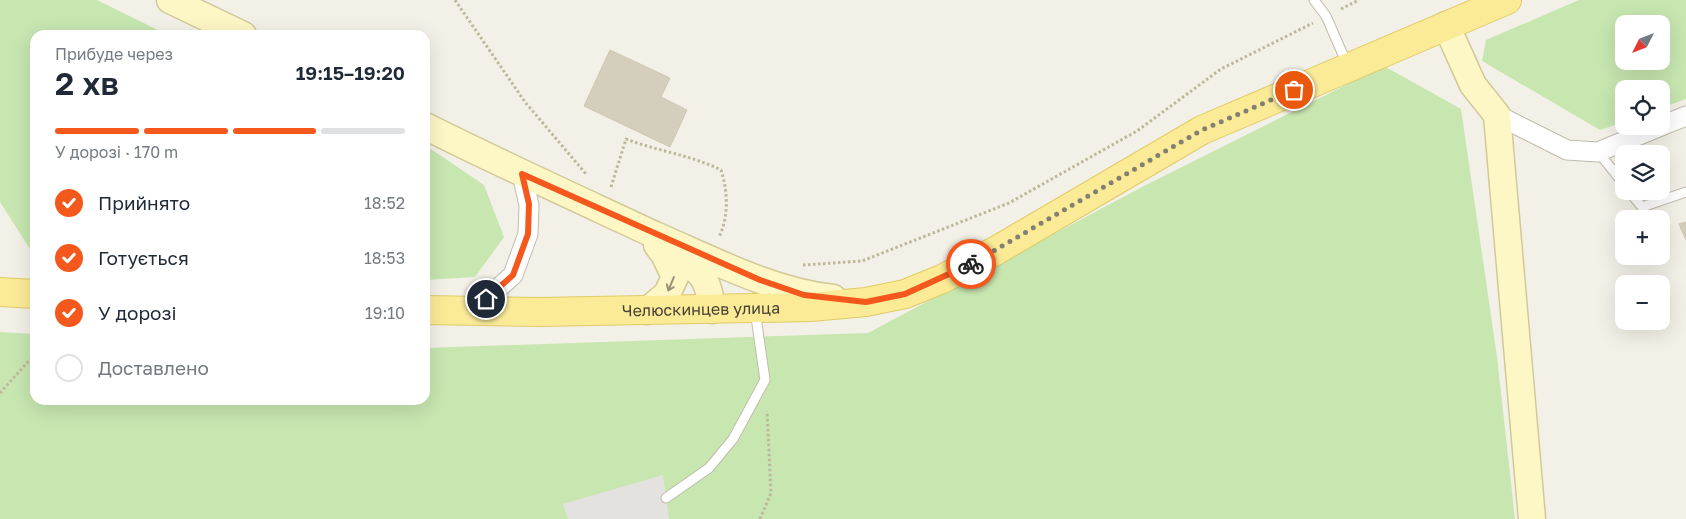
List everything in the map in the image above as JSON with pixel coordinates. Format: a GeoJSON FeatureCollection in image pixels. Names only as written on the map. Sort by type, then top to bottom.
{"type":"FeatureCollection","features":[{"type":"Feature","properties":{"kind":"main road"},"geometry":{"type":"LineString","coordinates":[[170,0],[233,30]]}},
{"type":"Feature","properties":{"kind":"main road","name":"Челюскинцев улица"},"geometry":{"type":"LineString","coordinates":[[430,310],[647,311],[811,308],[866,302],[905,294],[998,250],[1202,130],[1460,16],[1507,0]]}},
{"type":"Feature","properties":{"kind":"main road"},"geometry":{"type":"LineString","coordinates":[[1460,16],[1473,85],[1496,115],[1532,519]]}},
{"type":"Feature","properties":{"kind":"main road"},"geometry":{"type":"LineString","coordinates":[[430,128],[522,174],[760,280],[804,295],[866,302]]}},
{"type":"Feature","properties":{"kind":"main road"},"geometry":{"type":"LineString","coordinates":[[643,229],[703,275],[710,292],[712,310]]}},
{"type":"Feature","properties":{"kind":"main road"},"geometry":{"type":"LineString","coordinates":[[643,229],[664,254],[675,277],[667,294],[647,311]]}},
{"type":"Feature","properties":{"kind":"main road"},"geometry":{"type":"LineString","coordinates":[[0,292],[30,294]]}},
{"type":"Feature","properties":{"kind":"street"},"geometry":{"type":"LineString","coordinates":[[1496,115],[1567,150],[1598,152],[1639,135]]}},
{"type":"Feature","properties":{"kind":"street"},"geometry":{"type":"LineString","coordinates":[[1670,122],[1686,116]]}},
{"type":"Feature","properties":{"kind":"street"},"geometry":{"type":"LineString","coordinates":[[474,311],[513,275],[528,234],[529,204],[522,174]]}},
{"type":"Feature","properties":{"kind":"lane"},"geometry":{"type":"LineString","coordinates":[[1314,0],[1326,16],[1348,66]]}},
{"type":"Feature","properties":{"kind":"lane"},"geometry":{"type":"LineString","coordinates":[[1598,152],[1615,173]]}},
{"type":"Feature","properties":{"kind":"lane"},"geometry":{"type":"LineString","coordinates":[[1670,197],[1686,192]]}},
{"type":"Feature","properties":{"kind":"lane"},"geometry":{"type":"LineString","coordinates":[[1636,200],[1642,207],[1663,200]]}},
{"type":"Feature","properties":{"kind":"lane"},"geometry":{"type":"LineString","coordinates":[[666,498],[709,468],[733,439],[765,380],[755,309]]}},
{"type":"Feature","properties":{"kind":"path"},"geometry":{"type":"LineString","coordinates":[[455,0],[525,102],[588,176]]}},
{"type":"Feature","properties":{"kind":"path"},"geometry":{"type":"LineString","coordinates":[[802,265],[862,261],[1009,203],[1137,131],[1221,69],[1359,0]]}},
{"type":"Feature","properties":{"kind":"path"},"geometry":{"type":"LineString","coordinates":[[605,212],[614,173],[626,138],[651,149],[701,160],[721,170],[727,189],[721,234],[710,258]]}},
{"type":"Feature","properties":{"kind":"path"},"geometry":{"type":"LineString","coordinates":[[0,393],[30,360]]}},
{"type":"Feature","properties":{"kind":"path"},"geometry":{"type":"LineString","coordinates":[[760,519],[771,493],[770,441],[765,380]]}},
{"type":"Feature","properties":{"kind":"green space"},"geometry":{"type":"Polygon","coordinates":[[[0,0],[97,0],[158,30],[30,30],[30,249],[0,202],[0,0]]]}},
{"type":"Feature","properties":{"kind":"green space"},"geometry":{"type":"Polygon","coordinates":[[[1579,0],[1686,0],[1686,99],[1670,105],[1670,80],[1615,80],[1615,125],[1600,130],[1482,61],[1486,40],[1579,0]]]}},
{"type":"Feature","properties":{"kind":"green space"},"geometry":{"type":"Polygon","coordinates":[[[1384,66],[1461,109],[1497,357],[1515,519],[0,519],[0,332],[30,334],[30,405],[430,405],[430,348],[868,333],[1142,187],[1384,66]]]}},
{"type":"Feature","properties":{"kind":"green space"},"geometry":{"type":"Polygon","coordinates":[[[430,148],[484,185],[504,237],[475,277],[430,280],[430,148]]]}},
{"type":"Feature","properties":{"kind":"shaded area"},"geometry":{"type":"Polygon","coordinates":[[[663,475],[669,519],[568,519],[563,504],[663,475]]]}},
{"type":"Feature","properties":{"kind":"building"},"geometry":{"type":"Polygon","coordinates":[[[610,50],[670,78],[661,97],[687,110],[670,147],[584,106],[610,50]]]}},
{"type":"Feature","properties":{"kind":"building"},"geometry":{"type":"Polygon","coordinates":[[[1686,222],[1686,240],[1679,224],[1686,222]]]}},
{"type":"Feature","properties":{"kind":"way so far"},"geometry":{"type":"LineString","coordinates":[[971,264],[1202,130],[1294,90]]}},
{"type":"Feature","properties":{"kind":"route"},"geometry":{"type":"LineString","coordinates":[[486,299],[513,275],[528,234],[529,204],[522,174],[673,243],[760,280],[804,295],[866,302],[905,294],[971,264]]}}]}
